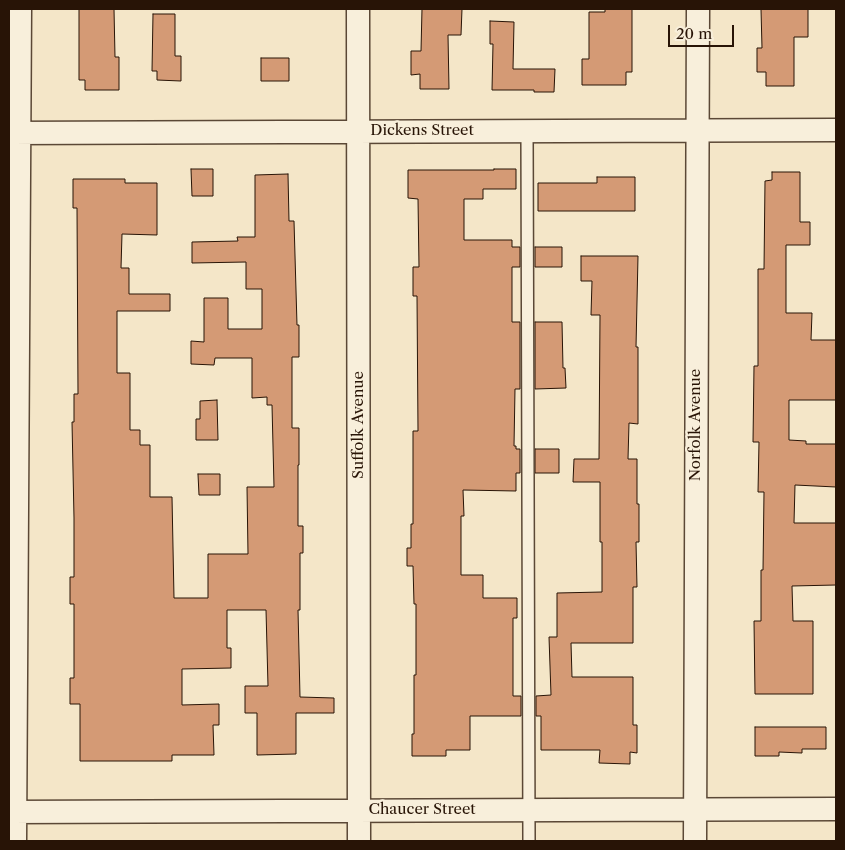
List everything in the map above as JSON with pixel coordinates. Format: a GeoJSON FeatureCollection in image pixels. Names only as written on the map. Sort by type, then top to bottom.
{"type":"FeatureCollection","features":[{"type":"Feature","properties":{"kind":"street"},"geometry":{"type":"LineString","coordinates":[[15,841],[12,812],[14,133],[20,9]]}},
{"type":"Feature","properties":{"kind":"street","name":"Suffolk Avenue"},"geometry":{"type":"LineString","coordinates":[[358,9],[359,841]]}},
{"type":"Feature","properties":{"kind":"street","name":"Norfolk Avenue"},"geometry":{"type":"LineString","coordinates":[[695,841],[698,9]]}},
{"type":"Feature","properties":{"kind":"street","name":"Dickens Street"},"geometry":{"type":"LineString","coordinates":[[14,133],[836,130]]}},
{"type":"Feature","properties":{"kind":"street","name":"Chaucer Street"},"geometry":{"type":"LineString","coordinates":[[12,812],[836,809]]}},
{"type":"Feature","properties":{"kind":"lane"},"geometry":{"type":"LineString","coordinates":[[527,131],[529,841]]}},
{"type":"Feature","properties":{"kind":"building"},"geometry":{"type":"Polygon","coordinates":[[[79,9],[114,9],[115,57],[119,57],[119,90],[85,90],[85,80],[79,80],[79,9]]]}},
{"type":"Feature","properties":{"kind":"building"},"geometry":{"type":"Polygon","coordinates":[[[422,9],[462,9],[461,35],[448,35],[449,89],[420,89],[420,74],[411,75],[411,51],[421,51],[422,9]]]}},
{"type":"Feature","properties":{"kind":"building"},"geometry":{"type":"Polygon","coordinates":[[[605,9],[632,9],[632,72],[626,72],[626,85],[582,85],[582,59],[589,59],[589,12],[605,12],[605,9]]]}},
{"type":"Feature","properties":{"kind":"building"},"geometry":{"type":"Polygon","coordinates":[[[761,9],[808,9],[808,37],[794,37],[794,86],[766,86],[766,72],[757,72],[757,48],[762,48],[761,9]]]}},
{"type":"Feature","properties":{"kind":"building"},"geometry":{"type":"Polygon","coordinates":[[[153,14],[175,14],[175,56],[181,56],[181,81],[157,80],[157,71],[152,71],[153,14]]]}},
{"type":"Feature","properties":{"kind":"building"},"geometry":{"type":"Polygon","coordinates":[[[490,21],[514,22],[513,69],[555,69],[554,92],[492,90],[493,44],[490,44],[490,21]]]}},
{"type":"Feature","properties":{"kind":"building"},"geometry":{"type":"Polygon","coordinates":[[[261,58],[289,58],[289,81],[261,81],[261,58]]]}},
{"type":"Feature","properties":{"kind":"building"},"geometry":{"type":"Polygon","coordinates":[[[191,169],[213,169],[213,196],[192,196],[191,169]]]}},
{"type":"Feature","properties":{"kind":"building"},"geometry":{"type":"Polygon","coordinates":[[[516,169],[516,189],[483,189],[483,199],[464,199],[464,240],[512,240],[512,247],[520,247],[520,267],[512,267],[512,322],[520,322],[520,389],[515,389],[514,446],[516,446],[516,449],[520,449],[520,473],[516,473],[516,491],[463,490],[464,516],[461,516],[461,575],[483,575],[483,598],[517,598],[517,618],[513,618],[513,696],[521,696],[521,716],[470,716],[470,750],[446,750],[446,756],[412,756],[414,675],[416,675],[416,604],[414,604],[413,566],[407,566],[407,548],[411,548],[411,524],[413,524],[413,431],[418,431],[417,296],[413,296],[413,267],[419,267],[418,199],[408,198],[408,170],[516,169]]]}},
{"type":"Feature","properties":{"kind":"building"},"geometry":{"type":"Polygon","coordinates":[[[772,172],[800,172],[800,222],[810,222],[810,245],[786,245],[786,313],[812,313],[811,340],[836,340],[836,400],[789,400],[789,440],[806,441],[806,444],[836,444],[836,487],[795,485],[794,523],[836,523],[836,585],[792,586],[793,621],[813,621],[813,694],[755,694],[754,621],[761,621],[764,492],[758,492],[759,442],[753,442],[754,366],[758,366],[758,269],[764,269],[765,181],[772,180],[772,172]]]}},
{"type":"Feature","properties":{"kind":"building"},"geometry":{"type":"Polygon","coordinates":[[[288,174],[289,221],[294,221],[297,325],[299,325],[299,357],[292,357],[292,428],[299,428],[298,526],[303,526],[303,553],[300,553],[300,610],[298,610],[300,697],[334,698],[334,713],[296,713],[296,754],[257,755],[257,713],[245,713],[245,686],[268,686],[266,610],[227,610],[227,648],[231,648],[231,668],[182,669],[182,705],[219,704],[219,725],[213,725],[214,755],[172,755],[172,761],[80,761],[80,704],[70,704],[70,678],[74,678],[74,604],[70,604],[70,577],[74,577],[72,422],[74,422],[74,394],[78,394],[77,208],[73,208],[73,179],[125,179],[125,183],[157,183],[157,235],[122,234],[121,268],[129,268],[129,294],[170,294],[170,311],[117,311],[117,373],[130,373],[130,430],[140,430],[140,445],[150,445],[150,497],[172,497],[174,598],[208,598],[208,554],[248,554],[247,487],[274,487],[272,405],[267,405],[267,397],[252,398],[252,358],[215,358],[214,365],[191,364],[191,341],[204,342],[204,298],[228,298],[228,329],[262,329],[262,289],[246,289],[246,262],[192,263],[192,242],[238,241],[237,237],[255,237],[255,175],[288,174]]]}},
{"type":"Feature","properties":{"kind":"building"},"geometry":{"type":"Polygon","coordinates":[[[597,177],[635,177],[635,211],[538,211],[538,183],[597,183],[597,177]]]}},
{"type":"Feature","properties":{"kind":"building"},"geometry":{"type":"Polygon","coordinates":[[[535,247],[562,247],[562,267],[535,267],[535,247]]]}},
{"type":"Feature","properties":{"kind":"building"},"geometry":{"type":"Polygon","coordinates":[[[581,256],[638,256],[636,347],[638,347],[638,424],[629,423],[628,459],[637,459],[637,504],[639,504],[639,542],[636,542],[637,587],[633,587],[633,643],[571,643],[572,677],[633,677],[633,725],[637,725],[637,753],[630,752],[630,764],[599,763],[600,750],[541,750],[541,716],[536,716],[536,696],[551,695],[549,637],[557,637],[557,593],[602,592],[600,482],[573,482],[574,459],[599,459],[600,315],[591,315],[592,281],[581,281],[581,256]]]}},
{"type":"Feature","properties":{"kind":"building"},"geometry":{"type":"Polygon","coordinates":[[[535,322],[562,322],[563,368],[565,368],[566,388],[535,389],[535,322]]]}},
{"type":"Feature","properties":{"kind":"building"},"geometry":{"type":"Polygon","coordinates":[[[217,400],[218,440],[196,440],[196,419],[200,419],[200,401],[217,400]]]}},
{"type":"Feature","properties":{"kind":"building"},"geometry":{"type":"Polygon","coordinates":[[[535,449],[559,449],[559,473],[535,473],[535,449]]]}},
{"type":"Feature","properties":{"kind":"building"},"geometry":{"type":"Polygon","coordinates":[[[198,474],[220,474],[220,495],[199,495],[198,474]]]}},
{"type":"Feature","properties":{"kind":"building"},"geometry":{"type":"Polygon","coordinates":[[[755,727],[826,727],[826,749],[802,749],[802,753],[779,752],[779,756],[755,756],[755,727]]]}}]}
